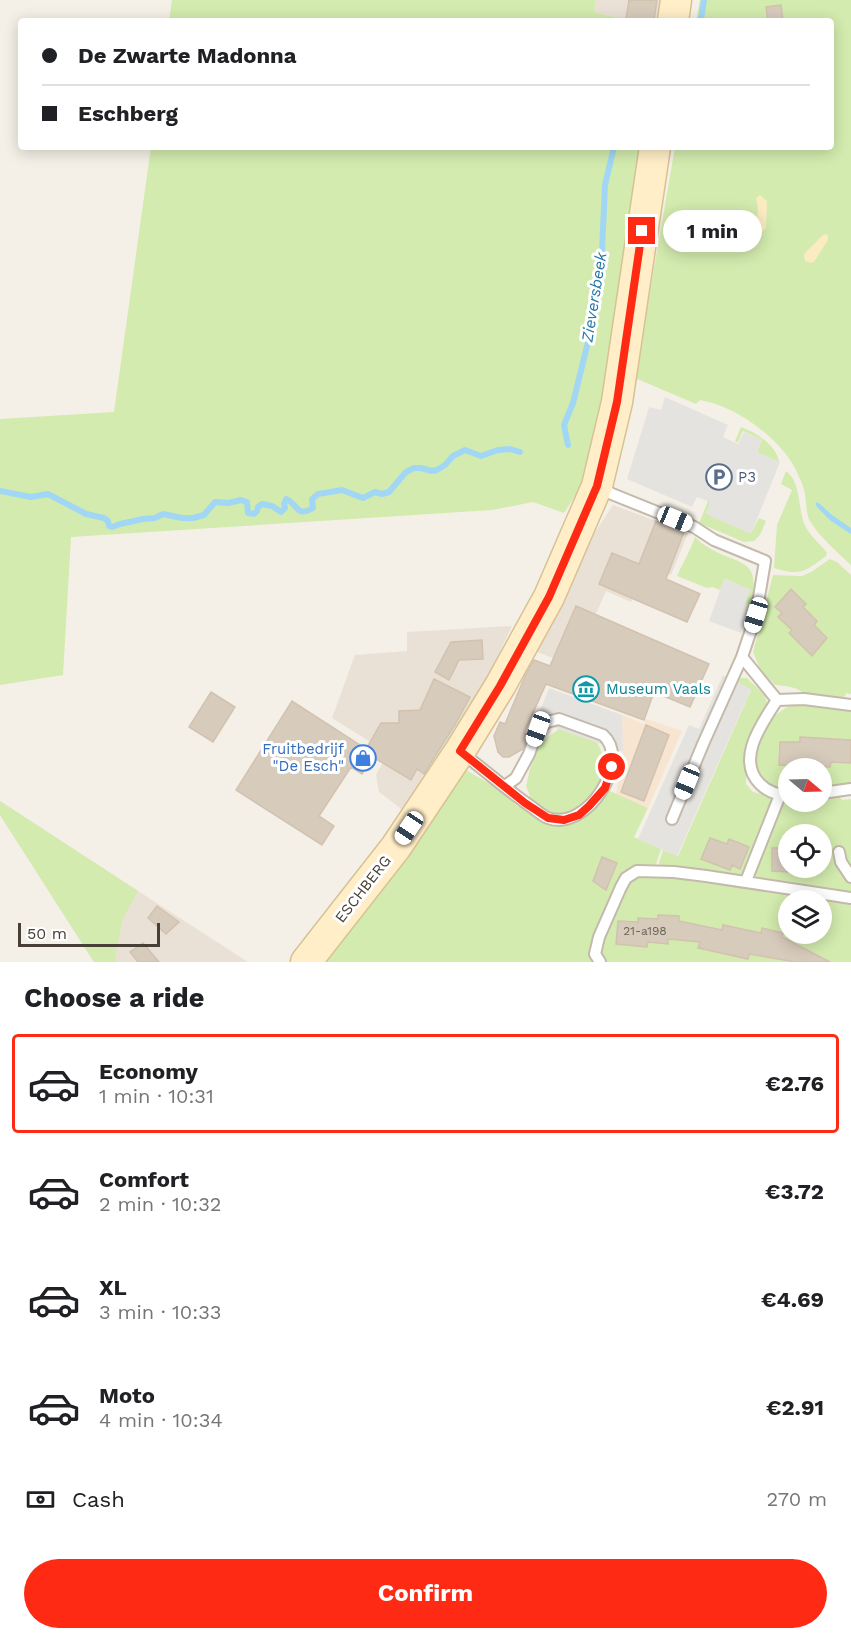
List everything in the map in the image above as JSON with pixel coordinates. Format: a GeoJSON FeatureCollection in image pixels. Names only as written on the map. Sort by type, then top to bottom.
{"type":"FeatureCollection","features":[{"type":"Feature","properties":{"kind":"street"},"geometry":{"type":"LineString","coordinates":[[673,18],[676,0]]}},
{"type":"Feature","properties":{"kind":"street","name":"ESCHBERG"},"geometry":{"type":"LineString","coordinates":[[306,962],[396,847],[500,686],[549,597],[597,486],[617,402],[655,150]]}},
{"type":"Feature","properties":{"kind":"lane"},"geometry":{"type":"LineString","coordinates":[[597,486],[694,527],[714,540],[765,561],[756,615],[742,657],[672,819]]}},
{"type":"Feature","properties":{"kind":"lane"},"geometry":{"type":"LineString","coordinates":[[742,657],[777,700]]}},
{"type":"Feature","properties":{"kind":"lane"},"geometry":{"type":"LineString","coordinates":[[777,700],[804,699],[851,705]]}},
{"type":"Feature","properties":{"kind":"lane"},"geometry":{"type":"LineString","coordinates":[[777,700],[756,736],[750,757],[753,773],[758,782],[769,792],[778,794]]}},
{"type":"Feature","properties":{"kind":"lane"},"geometry":{"type":"LineString","coordinates":[[460,751],[505,786],[548,818],[564,820],[579,815],[605,788],[612,767],[612,751],[609,741],[603,735],[559,718],[547,722],[538,729],[529,754],[516,778],[505,786]]}},
{"type":"Feature","properties":{"kind":"lane"},"geometry":{"type":"LineString","coordinates":[[832,792],[851,789]]}},
{"type":"Feature","properties":{"kind":"lane"},"geometry":{"type":"LineString","coordinates":[[746,881],[778,809]]}},
{"type":"Feature","properties":{"kind":"lane"},"geometry":{"type":"LineString","coordinates":[[840,852],[841,862],[851,877]]}},
{"type":"Feature","properties":{"kind":"lane"},"geometry":{"type":"LineString","coordinates":[[600,962],[595,954],[599,937],[626,878],[632,873],[646,870],[674,872],[851,898]]}},
{"type":"Feature","properties":{"kind":"shaded area"},"geometry":{"type":"Polygon","coordinates":[[[596,0],[661,0],[658,18],[618,18],[594,12],[596,0]]]}},
{"type":"Feature","properties":{"kind":"shaded area","name":"P3"},"geometry":{"type":"Polygon","coordinates":[[[665,397],[728,425],[723,437],[738,444],[744,432],[762,440],[757,452],[780,462],[751,534],[706,514],[710,502],[697,497],[692,507],[627,479],[649,407],[661,410],[665,397]]]}},
{"type":"Feature","properties":{"kind":"shaded area"},"geometry":{"type":"Polygon","coordinates":[[[613,505],[688,533],[671,575],[648,566],[631,602],[606,591],[573,666],[535,651],[590,540],[613,505]]]}},
{"type":"Feature","properties":{"kind":"shaded area"},"geometry":{"type":"Polygon","coordinates":[[[724,579],[751,590],[745,603],[750,605],[747,621],[741,633],[709,621],[724,579]]]}},
{"type":"Feature","properties":{"kind":"shaded area"},"geometry":{"type":"Polygon","coordinates":[[[512,626],[471,713],[404,811],[379,792],[376,775],[388,753],[332,718],[355,655],[407,651],[407,632],[512,626]]]}},
{"type":"Feature","properties":{"kind":"shaded area"},"geometry":{"type":"Polygon","coordinates":[[[723,675],[751,689],[677,856],[638,839],[689,725],[699,729],[723,675]]]}},
{"type":"Feature","properties":{"kind":"shaded area"},"geometry":{"type":"Polygon","coordinates":[[[549,688],[622,715],[623,752],[536,721],[549,688]]]}},
{"type":"Feature","properties":{"kind":"shaded area"},"geometry":{"type":"Polygon","coordinates":[[[622,715],[644,724],[646,719],[682,731],[648,808],[616,794],[623,752],[622,715]]]}},
{"type":"Feature","properties":{"kind":"shaded area"},"geometry":{"type":"Polygon","coordinates":[[[0,801],[248,962],[94,962],[0,815],[0,801]]]}},
{"type":"Feature","properties":{"kind":"green space"},"geometry":{"type":"Polygon","coordinates":[[[172,0],[596,0],[594,12],[618,18],[169,18],[172,0]]]}},
{"type":"Feature","properties":{"kind":"green space"},"geometry":{"type":"Polygon","coordinates":[[[700,0],[851,0],[851,565],[813,526],[807,514],[803,486],[793,464],[772,439],[729,410],[700,400],[696,404],[635,378],[674,150],[834,150],[834,18],[697,18],[700,0]]]}},
{"type":"Feature","properties":{"kind":"green space"},"geometry":{"type":"Polygon","coordinates":[[[151,150],[643,150],[591,470],[564,513],[533,502],[492,510],[71,537],[63,675],[0,685],[0,419],[114,412],[151,150]]]}},
{"type":"Feature","properties":{"kind":"green space"},"geometry":{"type":"Polygon","coordinates":[[[741,427],[765,440],[774,450],[779,462],[757,452],[762,440],[743,431],[736,442],[741,427]]]}},
{"type":"Feature","properties":{"kind":"green space"},"geometry":{"type":"Polygon","coordinates":[[[786,471],[797,488],[806,527],[827,553],[813,566],[796,572],[774,568],[777,525],[792,490],[781,484],[786,471]]]}},
{"type":"Feature","properties":{"kind":"green space"},"geometry":{"type":"Polygon","coordinates":[[[708,501],[711,503],[706,513],[751,533],[759,518],[766,521],[760,535],[754,541],[744,542],[699,523],[708,501]]]}},
{"type":"Feature","properties":{"kind":"green space"},"geometry":{"type":"Polygon","coordinates":[[[695,537],[717,552],[744,564],[750,570],[753,589],[750,605],[745,603],[750,590],[725,579],[720,590],[707,588],[677,576],[695,537]]]}},
{"type":"Feature","properties":{"kind":"green space"},"geometry":{"type":"Polygon","coordinates":[[[830,559],[837,562],[851,575],[851,694],[847,693],[842,699],[804,694],[794,688],[775,685],[760,669],[753,652],[773,575],[802,576],[830,559]]]}},
{"type":"Feature","properties":{"kind":"green space"},"geometry":{"type":"Polygon","coordinates":[[[740,678],[747,678],[762,693],[767,703],[749,742],[746,756],[746,784],[753,792],[769,796],[772,803],[743,876],[661,868],[659,863],[663,850],[678,856],[751,690],[738,683],[740,678]]]}},
{"type":"Feature","properties":{"kind":"green space"},"geometry":{"type":"Polygon","coordinates":[[[798,704],[851,710],[851,784],[832,787],[832,758],[778,758],[778,787],[771,785],[760,775],[755,762],[756,747],[771,719],[784,709],[798,704]]]}},
{"type":"Feature","properties":{"kind":"green space"},"geometry":{"type":"Polygon","coordinates":[[[559,729],[597,742],[604,764],[601,787],[648,808],[634,837],[661,849],[655,867],[627,872],[595,962],[319,962],[466,770],[499,789],[518,807],[530,796],[526,786],[540,743],[559,729]]]}},
{"type":"Feature","properties":{"kind":"green space"},"geometry":{"type":"Polygon","coordinates":[[[838,795],[842,800],[851,799],[851,865],[844,868],[841,874],[851,881],[851,893],[758,880],[755,872],[778,812],[832,812],[832,796],[838,795]]]}},
{"type":"Feature","properties":{"kind":"green space"},"geometry":{"type":"Polygon","coordinates":[[[0,801],[138,891],[122,921],[116,962],[94,962],[0,815],[0,801]]]}},
{"type":"Feature","properties":{"kind":"green space"},"geometry":{"type":"Polygon","coordinates":[[[657,874],[778,891],[778,944],[832,944],[832,898],[851,901],[851,962],[606,962],[600,954],[600,943],[625,886],[633,877],[657,874]]]}},
{"type":"Feature","properties":{"kind":"sand"},"geometry":{"type":"Polygon","coordinates":[[[760,195],[767,201],[766,228],[762,232],[757,230],[756,225],[758,212],[756,198],[760,195]]]}},
{"type":"Feature","properties":{"kind":"sand"},"geometry":{"type":"Polygon","coordinates":[[[826,234],[828,240],[814,262],[805,261],[804,254],[826,234]]]}},
{"type":"Feature","properties":{"kind":"water"},"geometry":{"type":"Polygon","coordinates":[[[816,502],[851,528],[851,534],[831,521],[816,506],[816,502]]]}},
{"type":"Feature","properties":{"kind":"building"},"geometry":{"type":"Polygon","coordinates":[[[629,0],[657,0],[654,18],[626,18],[629,0]]]}},
{"type":"Feature","properties":{"kind":"building"},"geometry":{"type":"Polygon","coordinates":[[[781,5],[783,18],[768,18],[766,7],[781,5]]]}},
{"type":"Feature","properties":{"kind":"building"},"geometry":{"type":"Polygon","coordinates":[[[656,521],[684,532],[666,579],[700,594],[687,622],[599,584],[612,553],[639,564],[656,521]]]}},
{"type":"Feature","properties":{"kind":"building"},"geometry":{"type":"Polygon","coordinates":[[[791,589],[806,604],[803,607],[817,621],[814,625],[827,638],[812,656],[789,633],[792,630],[778,617],[782,613],[775,607],[791,589]]]}},
{"type":"Feature","properties":{"kind":"building"},"geometry":{"type":"Polygon","coordinates":[[[576,606],[709,664],[690,707],[654,692],[644,720],[546,684],[524,733],[528,735],[523,749],[509,757],[503,757],[498,752],[494,736],[500,722],[505,724],[534,660],[550,666],[576,606]]]}},
{"type":"Feature","properties":{"kind":"building"},"geometry":{"type":"Polygon","coordinates":[[[482,640],[483,659],[459,660],[449,680],[435,672],[451,642],[482,640]]]}},
{"type":"Feature","properties":{"kind":"building"},"geometry":{"type":"Polygon","coordinates":[[[434,679],[470,697],[424,774],[417,769],[411,780],[373,757],[362,774],[351,767],[319,816],[334,826],[322,845],[236,790],[292,701],[366,749],[381,723],[399,723],[399,711],[420,710],[434,679]]]}},
{"type":"Feature","properties":{"kind":"building"},"geometry":{"type":"Polygon","coordinates":[[[211,692],[235,707],[213,742],[189,727],[211,692]]]}},
{"type":"Feature","properties":{"kind":"building"},"geometry":{"type":"Polygon","coordinates":[[[646,725],[669,735],[644,801],[621,792],[646,725]]]}},
{"type":"Feature","properties":{"kind":"building"},"geometry":{"type":"Polygon","coordinates":[[[800,737],[851,740],[851,763],[832,762],[832,758],[779,758],[780,742],[800,742],[800,737]]]}},
{"type":"Feature","properties":{"kind":"building"},"geometry":{"type":"Polygon","coordinates":[[[710,838],[727,844],[729,839],[749,847],[740,869],[732,865],[730,870],[701,859],[710,838]]]}},
{"type":"Feature","properties":{"kind":"building"},"geometry":{"type":"Polygon","coordinates":[[[772,848],[778,848],[778,871],[772,871],[772,848]]]}},
{"type":"Feature","properties":{"kind":"building"},"geometry":{"type":"Polygon","coordinates":[[[602,857],[617,863],[606,890],[593,881],[602,857]]]}},
{"type":"Feature","properties":{"kind":"building"},"geometry":{"type":"Polygon","coordinates":[[[157,906],[179,922],[166,934],[148,918],[157,906]]]}},
{"type":"Feature","properties":{"kind":"building"},"geometry":{"type":"Polygon","coordinates":[[[658,915],[679,916],[679,921],[722,930],[723,925],[761,933],[762,928],[778,932],[778,944],[795,944],[830,962],[795,962],[749,954],[748,959],[698,948],[700,942],[668,939],[668,944],[648,942],[647,947],[616,944],[618,921],[638,922],[638,918],[658,919],[658,915]]]}},
{"type":"Feature","properties":{"kind":"building"},"geometry":{"type":"Polygon","coordinates":[[[143,943],[159,962],[138,962],[130,952],[143,943]]]}},
{"type":"Feature","properties":{"kind":"waterway","name":"Zieversbeek"},"geometry":{"type":"LineString","coordinates":[[701,18],[704,0]]}},
{"type":"Feature","properties":{"kind":"waterway","name":"Zieversbeek"},"geometry":{"type":"LineString","coordinates":[[568,445],[564,425],[573,403],[598,289],[605,185],[613,150]]}},
{"type":"Feature","properties":{"kind":"waterway","name":"Zieversbeek"},"geometry":{"type":"LineString","coordinates":[[0,491],[31,497],[48,494],[86,514],[104,518],[112,527],[155,518],[163,514],[193,518],[204,515],[215,502],[228,503],[241,500],[247,502],[248,513],[254,514],[262,504],[272,506],[281,512],[285,508],[286,499],[303,512],[313,508],[312,499],[318,494],[342,490],[363,498],[375,492],[382,494],[389,492],[406,472],[414,468],[437,470],[453,456],[465,450],[481,456],[498,450],[510,449],[520,452]]}},
{"type":"Feature","properties":{"kind":"place","name":"P3"},"geometry":{"type":"Point","coordinates":[719,477]}},
{"type":"Feature","properties":{"kind":"place","name":"Museum Vaals"},"geometry":{"type":"Point","coordinates":[586,689]}},
{"type":"Feature","properties":{"kind":"place","name":"Fruitbedrijf \"De Esch\""},"geometry":{"type":"Point","coordinates":[363,758]}},
{"type":"Feature","properties":{"kind":"route"},"geometry":{"type":"LineString","coordinates":[[612,767],[605,788],[589,806],[579,815],[564,820],[548,818],[525,803],[460,751],[500,686],[549,597],[597,486],[617,402],[642,231]]}}]}
